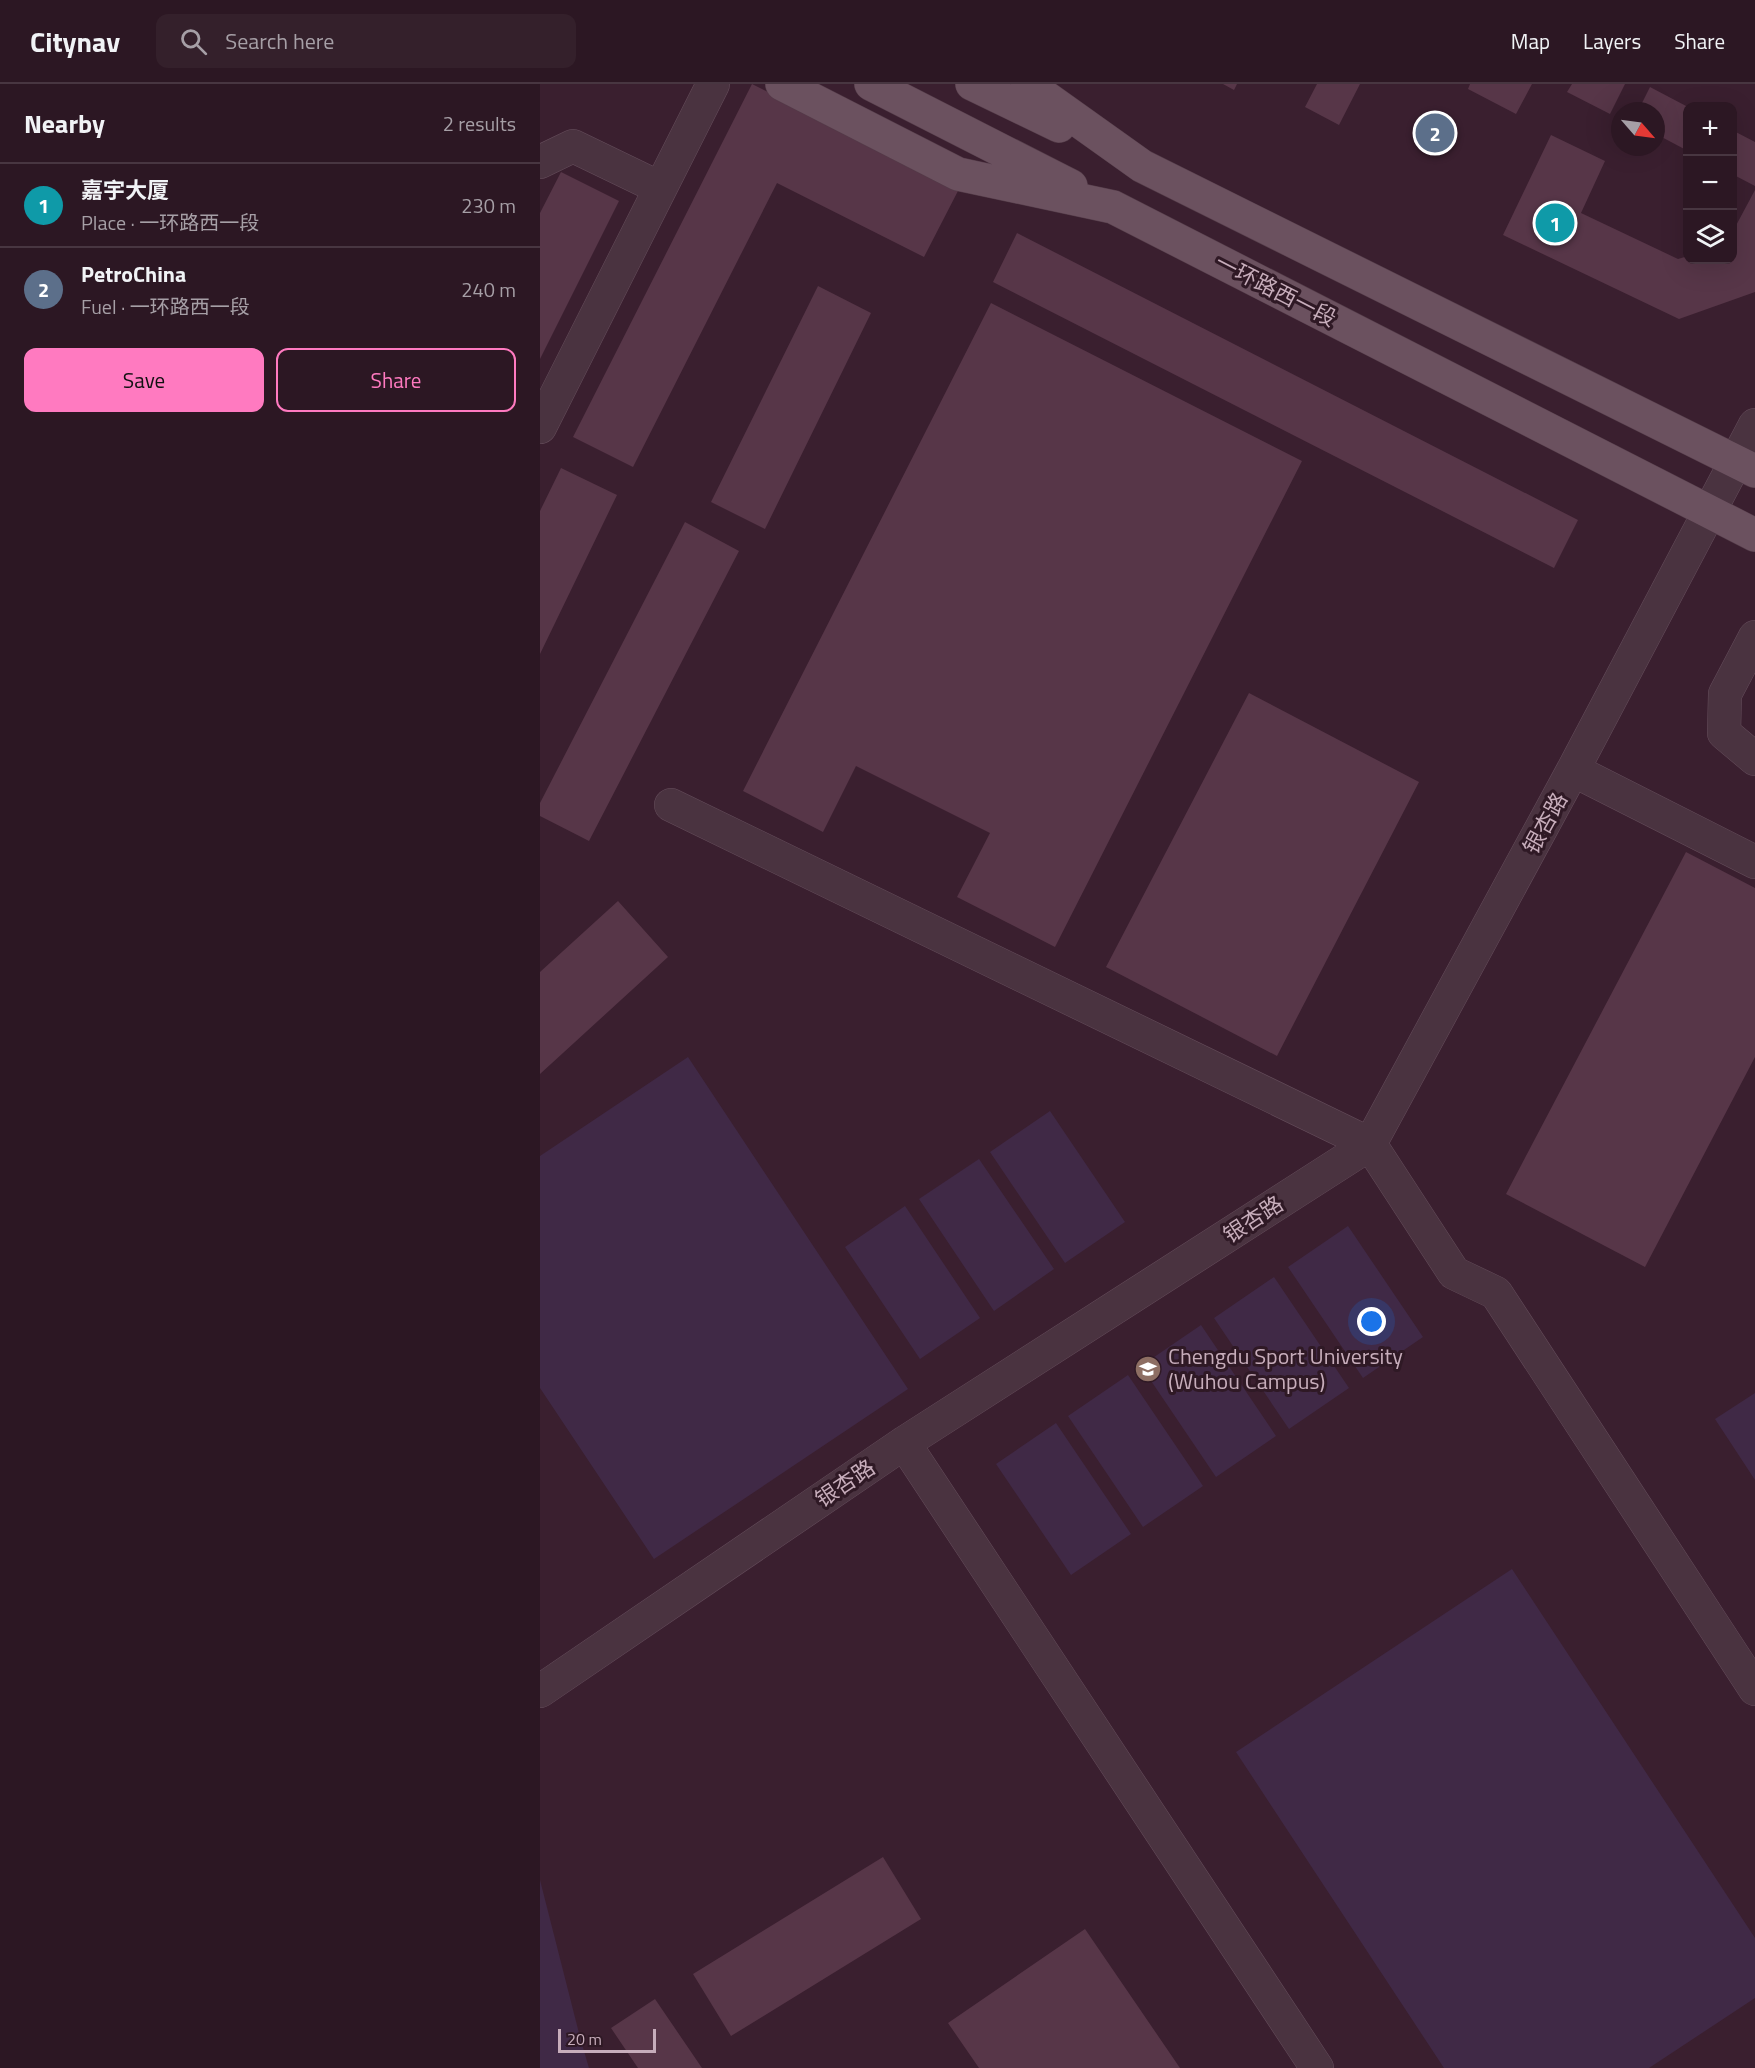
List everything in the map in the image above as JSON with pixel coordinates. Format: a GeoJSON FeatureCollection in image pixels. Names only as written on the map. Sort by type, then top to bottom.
{"type":"FeatureCollection","features":[{"type":"Feature","properties":{"kind":"main road","name":"一环路西一段"},"geometry":{"type":"LineString","coordinates":[[782,84],[958,174],[1113,207],[1755,535]]}},
{"type":"Feature","properties":{"kind":"main road"},"geometry":{"type":"LineString","coordinates":[[871,84],[1113,207]]}},
{"type":"Feature","properties":{"kind":"main road"},"geometry":{"type":"LineString","coordinates":[[972,84],[1142,166],[1745,466]]}},
{"type":"Feature","properties":{"kind":"main road"},"geometry":{"type":"LineString","coordinates":[[1027,84],[1142,166]]}},
{"type":"Feature","properties":{"kind":"street"},"geometry":{"type":"LineString","coordinates":[[540,428],[713,84]]}},
{"type":"Feature","properties":{"kind":"street"},"geometry":{"type":"LineString","coordinates":[[540,162],[573,147],[660,188]]}},
{"type":"Feature","properties":{"kind":"street","name":"银杏路"},"geometry":{"type":"LineString","coordinates":[[540,1691],[904,1443],[1370,1144],[1710,513],[1745,466],[1755,425]]}},
{"type":"Feature","properties":{"kind":"street"},"geometry":{"type":"LineString","coordinates":[[1755,637],[1725,694],[1724,733],[1755,759]]}},
{"type":"Feature","properties":{"kind":"street"},"geometry":{"type":"LineString","coordinates":[[1573,770],[1755,862]]}},
{"type":"Feature","properties":{"kind":"street"},"geometry":{"type":"LineString","coordinates":[[671,805],[1370,1144],[1454,1273],[1496,1293],[1755,1689]]}},
{"type":"Feature","properties":{"kind":"street"},"geometry":{"type":"LineString","coordinates":[[904,1443],[1317,2068]]}},
{"type":"Feature","properties":{"kind":"shaded area"},"geometry":{"type":"Polygon","coordinates":[[[688,1057],[908,1389],[654,1559],[540,1388],[540,1156],[688,1057]]]}},
{"type":"Feature","properties":{"kind":"shaded area"},"geometry":{"type":"Polygon","coordinates":[[[1050,1111],[1125,1222],[1065,1263],[990,1152],[1050,1111]]]}},
{"type":"Feature","properties":{"kind":"shaded area"},"geometry":{"type":"Polygon","coordinates":[[[979,1159],[1054,1269],[994,1311],[919,1199],[979,1159]]]}},
{"type":"Feature","properties":{"kind":"shaded area"},"geometry":{"type":"Polygon","coordinates":[[[905,1206],[980,1318],[920,1359],[845,1247],[905,1206]]]}},
{"type":"Feature","properties":{"kind":"shaded area"},"geometry":{"type":"Polygon","coordinates":[[[1348,1226],[1423,1337],[1363,1378],[1288,1267],[1348,1226]]]}},
{"type":"Feature","properties":{"kind":"shaded area"},"geometry":{"type":"Polygon","coordinates":[[[1274,1277],[1349,1388],[1289,1429],[1214,1318],[1274,1277]]]}},
{"type":"Feature","properties":{"kind":"shaded area"},"geometry":{"type":"Polygon","coordinates":[[[1201,1325],[1276,1436],[1216,1477],[1141,1366],[1201,1325]]]}},
{"type":"Feature","properties":{"kind":"shaded area"},"geometry":{"type":"Polygon","coordinates":[[[1128,1375],[1203,1486],[1143,1527],[1068,1416],[1128,1375]]]}},
{"type":"Feature","properties":{"kind":"shaded area"},"geometry":{"type":"Polygon","coordinates":[[[1755,1393],[1755,1480],[1715,1419],[1755,1393]]]}},
{"type":"Feature","properties":{"kind":"shaded area"},"geometry":{"type":"Polygon","coordinates":[[[1056,1423],[1131,1534],[1071,1575],[996,1464],[1056,1423]]]}},
{"type":"Feature","properties":{"kind":"shaded area"},"geometry":{"type":"Polygon","coordinates":[[[1512,1569],[1755,1938],[1755,1998],[1649,2068],[1444,2068],[1236,1752],[1512,1569]]]}},
{"type":"Feature","properties":{"kind":"shaded area"},"geometry":{"type":"Polygon","coordinates":[[[540,1880],[581,2041],[589,2068],[540,2068],[540,1880]]]}},
{"type":"Feature","properties":{"kind":"building"},"geometry":{"type":"Polygon","coordinates":[[[752,84],[959,189],[924,257],[777,183],[633,467],[573,437],[752,84]]]}},
{"type":"Feature","properties":{"kind":"building"},"geometry":{"type":"Polygon","coordinates":[[[1223,84],[1237,84],[1234,90],[1223,84]]]}},
{"type":"Feature","properties":{"kind":"building"},"geometry":{"type":"Polygon","coordinates":[[[1317,84],[1360,84],[1339,125],[1305,107],[1317,84]]]}},
{"type":"Feature","properties":{"kind":"building"},"geometry":{"type":"Polygon","coordinates":[[[1470,84],[1532,84],[1516,114],[1468,89],[1470,84]]]}},
{"type":"Feature","properties":{"kind":"building"},"geometry":{"type":"Polygon","coordinates":[[[1572,84],[1625,84],[1616,102],[1611,102],[1610,114],[1567,92],[1572,84]]]}},
{"type":"Feature","properties":{"kind":"building"},"geometry":{"type":"Polygon","coordinates":[[[1650,87],[1683,104],[1683,148],[1665,139],[1665,102],[1642,102],[1650,87]]]}},
{"type":"Feature","properties":{"kind":"building"},"geometry":{"type":"Polygon","coordinates":[[[1737,133],[1755,142],[1755,186],[1737,177],[1737,133]]]}},
{"type":"Feature","properties":{"kind":"building"},"geometry":{"type":"Polygon","coordinates":[[[1551,135],[1605,161],[1581,213],[1678,259],[1683,258],[1683,264],[1737,264],[1737,224],[1755,190],[1755,292],[1679,319],[1503,235],[1551,135]]]}},
{"type":"Feature","properties":{"kind":"building"},"geometry":{"type":"Polygon","coordinates":[[[561,172],[619,201],[540,359],[540,213],[561,172]]]}},
{"type":"Feature","properties":{"kind":"building"},"geometry":{"type":"Polygon","coordinates":[[[1017,233],[1578,520],[1554,568],[993,282],[1017,233]]]}},
{"type":"Feature","properties":{"kind":"building"},"geometry":{"type":"Polygon","coordinates":[[[818,286],[871,313],[765,529],[711,502],[818,286]]]}},
{"type":"Feature","properties":{"kind":"building"},"geometry":{"type":"Polygon","coordinates":[[[991,303],[1302,461],[1055,947],[957,897],[990,833],[856,766],[823,832],[743,791],[991,303]]]}},
{"type":"Feature","properties":{"kind":"building"},"geometry":{"type":"Polygon","coordinates":[[[561,468],[617,495],[540,654],[540,511],[561,468]]]}},
{"type":"Feature","properties":{"kind":"building"},"geometry":{"type":"Polygon","coordinates":[[[685,522],[739,551],[589,841],[540,816],[540,803],[685,522]]]}},
{"type":"Feature","properties":{"kind":"building"},"geometry":{"type":"Polygon","coordinates":[[[1249,693],[1419,782],[1277,1056],[1106,967],[1249,693]]]}},
{"type":"Feature","properties":{"kind":"building"},"geometry":{"type":"Polygon","coordinates":[[[1686,852],[1755,888],[1755,1057],[1645,1267],[1506,1194],[1686,852]]]}},
{"type":"Feature","properties":{"kind":"building"},"geometry":{"type":"Polygon","coordinates":[[[618,901],[668,957],[540,1074],[540,972],[618,901]]]}},
{"type":"Feature","properties":{"kind":"building"},"geometry":{"type":"Polygon","coordinates":[[[883,1857],[921,1919],[731,2036],[693,1974],[883,1857]]]}},
{"type":"Feature","properties":{"kind":"building"},"geometry":{"type":"Polygon","coordinates":[[[1085,1929],[1180,2068],[979,2068],[948,2023],[1085,1929]]]}},
{"type":"Feature","properties":{"kind":"building"},"geometry":{"type":"Polygon","coordinates":[[[655,1999],[702,2068],[638,2068],[611,2028],[655,1999]]]}},
{"type":"Feature","properties":{"kind":"place","name":"PetroChina"},"geometry":{"type":"Point","coordinates":[1435,133]}},
{"type":"Feature","properties":{"kind":"place","name":"嘉宇大厦"},"geometry":{"type":"Point","coordinates":[1555,223]}},
{"type":"Feature","properties":{"kind":"place","name":"Chengdu Sport University (Wuhou Campus)"},"geometry":{"type":"Point","coordinates":[1148,1369]}}]}
